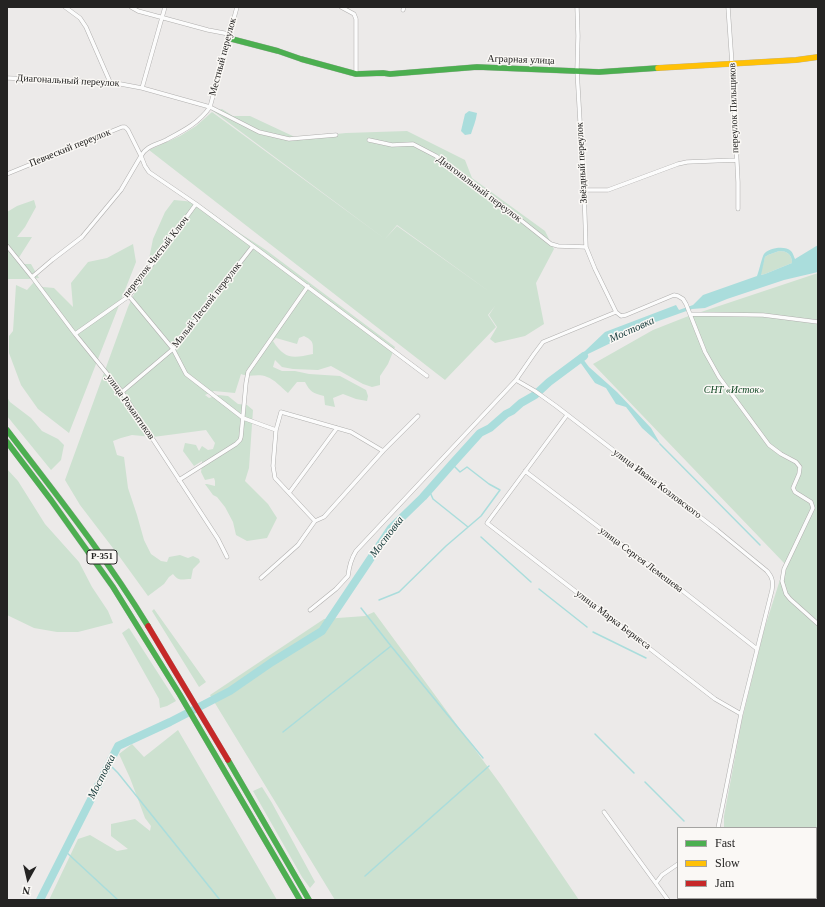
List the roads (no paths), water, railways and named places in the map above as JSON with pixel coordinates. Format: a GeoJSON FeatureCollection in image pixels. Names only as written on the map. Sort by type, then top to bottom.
{"type":"FeatureCollection","features":[{"type":"Feature","properties":{"kind":"main road","name":"Аграрная улица"},"geometry":{"type":"LineString","coordinates":[[228,36],[356,74],[390,74],[477,67],[599,72],[796,60],[818,57]]}},
{"type":"Feature","properties":{"kind":"main road","name":"Р-351"},"geometry":{"type":"LineString","coordinates":[[7,430],[77,522],[130,596],[188,692],[309,900]]}},
{"type":"Feature","properties":{"kind":"main road","name":"Р-351"},"geometry":{"type":"LineString","coordinates":[[7,442],[114,587],[194,718],[300,900]]}},
{"type":"Feature","properties":{"kind":"street"},"geometry":{"type":"LineString","coordinates":[[65,7],[80,18],[86,27],[110,82]]}},
{"type":"Feature","properties":{"kind":"street","name":"Аграрная улица"},"geometry":{"type":"LineString","coordinates":[[131,7],[138,11],[228,36]]}},
{"type":"Feature","properties":{"kind":"street"},"geometry":{"type":"LineString","coordinates":[[142,88],[165,7]]}},
{"type":"Feature","properties":{"kind":"street","name":"Местный переулок"},"geometry":{"type":"LineString","coordinates":[[210,107],[237,7]]}},
{"type":"Feature","properties":{"kind":"street"},"geometry":{"type":"LineString","coordinates":[[341,7],[354,14],[356,19],[356,74]]}},
{"type":"Feature","properties":{"kind":"street","name":"Звёздный переулок"},"geometry":{"type":"LineString","coordinates":[[576,7],[578,36],[577,70],[586,247],[616,312]]}},
{"type":"Feature","properties":{"kind":"street","name":"переулок Пильщиков"},"geometry":{"type":"LineString","coordinates":[[728,7],[738,182],[738,209]]}},
{"type":"Feature","properties":{"kind":"street","name":"Диагональный переулок"},"geometry":{"type":"LineString","coordinates":[[7,78],[110,82],[142,88],[210,107],[259,132],[289,139],[336,135]]}},
{"type":"Feature","properties":{"kind":"street"},"geometry":{"type":"LineString","coordinates":[[32,277],[82,237],[121,190],[146,149],[181,132],[195,123],[204,116],[210,107]]}},
{"type":"Feature","properties":{"kind":"street","name":"Певческий переулок"},"geometry":{"type":"LineString","coordinates":[[7,174],[122,127],[126,127],[149,172],[196,204],[308,286],[427,376]]}},
{"type":"Feature","properties":{"kind":"street","name":"Диагональный переулок"},"geometry":{"type":"LineString","coordinates":[[368,140],[392,145],[413,144],[436,156],[493,198],[551,244],[558,246],[586,247]]}},
{"type":"Feature","properties":{"kind":"street"},"geometry":{"type":"LineString","coordinates":[[584,190],[608,190],[687,162],[736,160]]}},
{"type":"Feature","properties":{"kind":"street","name":"переулок Чистый Ключ"},"geometry":{"type":"LineString","coordinates":[[75,334],[129,296],[196,204]]}},
{"type":"Feature","properties":{"kind":"street","name":"улица Романтиков"},"geometry":{"type":"LineString","coordinates":[[7,246],[122,392],[218,539],[227,557]]}},
{"type":"Feature","properties":{"kind":"street","name":"Малый Лесной переулок"},"geometry":{"type":"LineString","coordinates":[[122,392],[173,349],[253,246]]}},
{"type":"Feature","properties":{"kind":"street"},"geometry":{"type":"LineString","coordinates":[[179,480],[236,444],[242,437],[248,372],[308,286]]}},
{"type":"Feature","properties":{"kind":"street"},"geometry":{"type":"LineString","coordinates":[[310,610],[336,589],[348,576],[351,559],[356,551],[516,380],[544,342],[616,312],[621,316],[626,315],[674,295],[683,299],[686,304],[705,352],[719,377],[769,444],[781,454],[796,462],[800,467],[799,474],[793,488],[795,492],[812,502],[813,508],[784,569],[782,582],[786,594],[790,599],[818,624]]}},
{"type":"Feature","properties":{"kind":"street"},"geometry":{"type":"LineString","coordinates":[[129,296],[173,349],[186,374],[243,418],[276,430]]}},
{"type":"Feature","properties":{"kind":"street"},"geometry":{"type":"LineString","coordinates":[[690,313],[763,315],[818,322]]}},
{"type":"Feature","properties":{"kind":"street","name":"улица Ивана Козловского"},"geometry":{"type":"LineString","coordinates":[[516,380],[540,394],[717,530],[772,576],[772,590],[757,649]]}},
{"type":"Feature","properties":{"kind":"street"},"geometry":{"type":"LineString","coordinates":[[315,521],[275,478],[272,466],[276,430],[280,412],[351,432],[383,451]]}},
{"type":"Feature","properties":{"kind":"street"},"geometry":{"type":"LineString","coordinates":[[525,471],[567,415]]}},
{"type":"Feature","properties":{"kind":"street"},"geometry":{"type":"LineString","coordinates":[[261,578],[298,545],[315,521],[324,517],[383,451],[418,416]]}},
{"type":"Feature","properties":{"kind":"street"},"geometry":{"type":"LineString","coordinates":[[289,493],[337,428]]}},
{"type":"Feature","properties":{"kind":"street","name":"улица Марка Бернеса"},"geometry":{"type":"LineString","coordinates":[[525,471],[487,523],[715,699],[741,714]]}},
{"type":"Feature","properties":{"kind":"street","name":"улица Сергея Лемешева"},"geometry":{"type":"LineString","coordinates":[[525,471],[647,563],[757,649]]}},
{"type":"Feature","properties":{"kind":"street"},"geometry":{"type":"LineString","coordinates":[[718,827],[741,714],[757,649]]}},
{"type":"Feature","properties":{"kind":"street"},"geometry":{"type":"LineString","coordinates":[[604,812],[668,900]]}},
{"type":"Feature","properties":{"kind":"street"},"geometry":{"type":"LineString","coordinates":[[656,883],[662,875],[677,865]]}},
{"type":"Feature","properties":{"kind":"water"},"geometry":{"type":"Polygon","coordinates":[[[469,111],[477,113],[477,116],[471,134],[465,135],[461,131],[465,114],[469,111]]]}},
{"type":"Feature","properties":{"kind":"water"},"geometry":{"type":"Polygon","coordinates":[[[818,245],[818,272],[784,280],[705,308],[692,309],[650,324],[588,354],[583,359],[589,367],[617,392],[651,428],[661,445],[642,428],[626,407],[616,404],[606,388],[595,383],[580,362],[576,362],[578,356],[605,332],[676,305],[679,310],[693,305],[703,295],[757,276],[763,256],[769,250],[777,248],[788,249],[792,252],[795,259],[818,245]],[[782,251],[765,257],[761,275],[792,263],[790,255],[787,252],[782,251]]]}},
{"type":"Feature","properties":{"kind":"waterway","name":"Мостовка"},"geometry":{"type":"LineString","coordinates":[[40,900],[118,746],[170,722],[230,691],[272,662],[322,631],[391,528],[423,497],[480,433],[490,428],[506,414],[535,395],[549,382],[584,356]]}},
{"type":"Feature","properties":{"kind":"waterway"},"geometry":{"type":"LineString","coordinates":[[660,444],[760,545]]}},
{"type":"Feature","properties":{"kind":"waterway"},"geometry":{"type":"LineString","coordinates":[[379,600],[399,592],[446,546],[481,516],[500,490],[489,484],[467,467],[460,472],[452,464]]}},
{"type":"Feature","properties":{"kind":"waterway"},"geometry":{"type":"LineString","coordinates":[[429,490],[433,499],[468,527]]}},
{"type":"Feature","properties":{"kind":"waterway"},"geometry":{"type":"LineString","coordinates":[[481,537],[531,582]]}},
{"type":"Feature","properties":{"kind":"waterway"},"geometry":{"type":"LineString","coordinates":[[539,589],[587,627]]}},
{"type":"Feature","properties":{"kind":"waterway"},"geometry":{"type":"LineString","coordinates":[[283,732],[391,646],[361,608]]}},
{"type":"Feature","properties":{"kind":"waterway"},"geometry":{"type":"LineString","coordinates":[[593,632],[646,658]]}},
{"type":"Feature","properties":{"kind":"waterway"},"geometry":{"type":"LineString","coordinates":[[391,646],[483,758]]}},
{"type":"Feature","properties":{"kind":"waterway"},"geometry":{"type":"LineString","coordinates":[[595,734],[634,773]]}},
{"type":"Feature","properties":{"kind":"waterway"},"geometry":{"type":"LineString","coordinates":[[109,764],[118,773],[220,900]]}},
{"type":"Feature","properties":{"kind":"waterway"},"geometry":{"type":"LineString","coordinates":[[365,876],[489,766]]}},
{"type":"Feature","properties":{"kind":"waterway"},"geometry":{"type":"LineString","coordinates":[[645,782],[684,821]]}},
{"type":"Feature","properties":{"kind":"waterway"},"geometry":{"type":"LineString","coordinates":[[65,851],[118,900]]}},
{"type":"Feature","properties":{"kind":"park label","name":"СНТ «Исток»"},"geometry":{"type":"Point","coordinates":[734,390]}}]}
